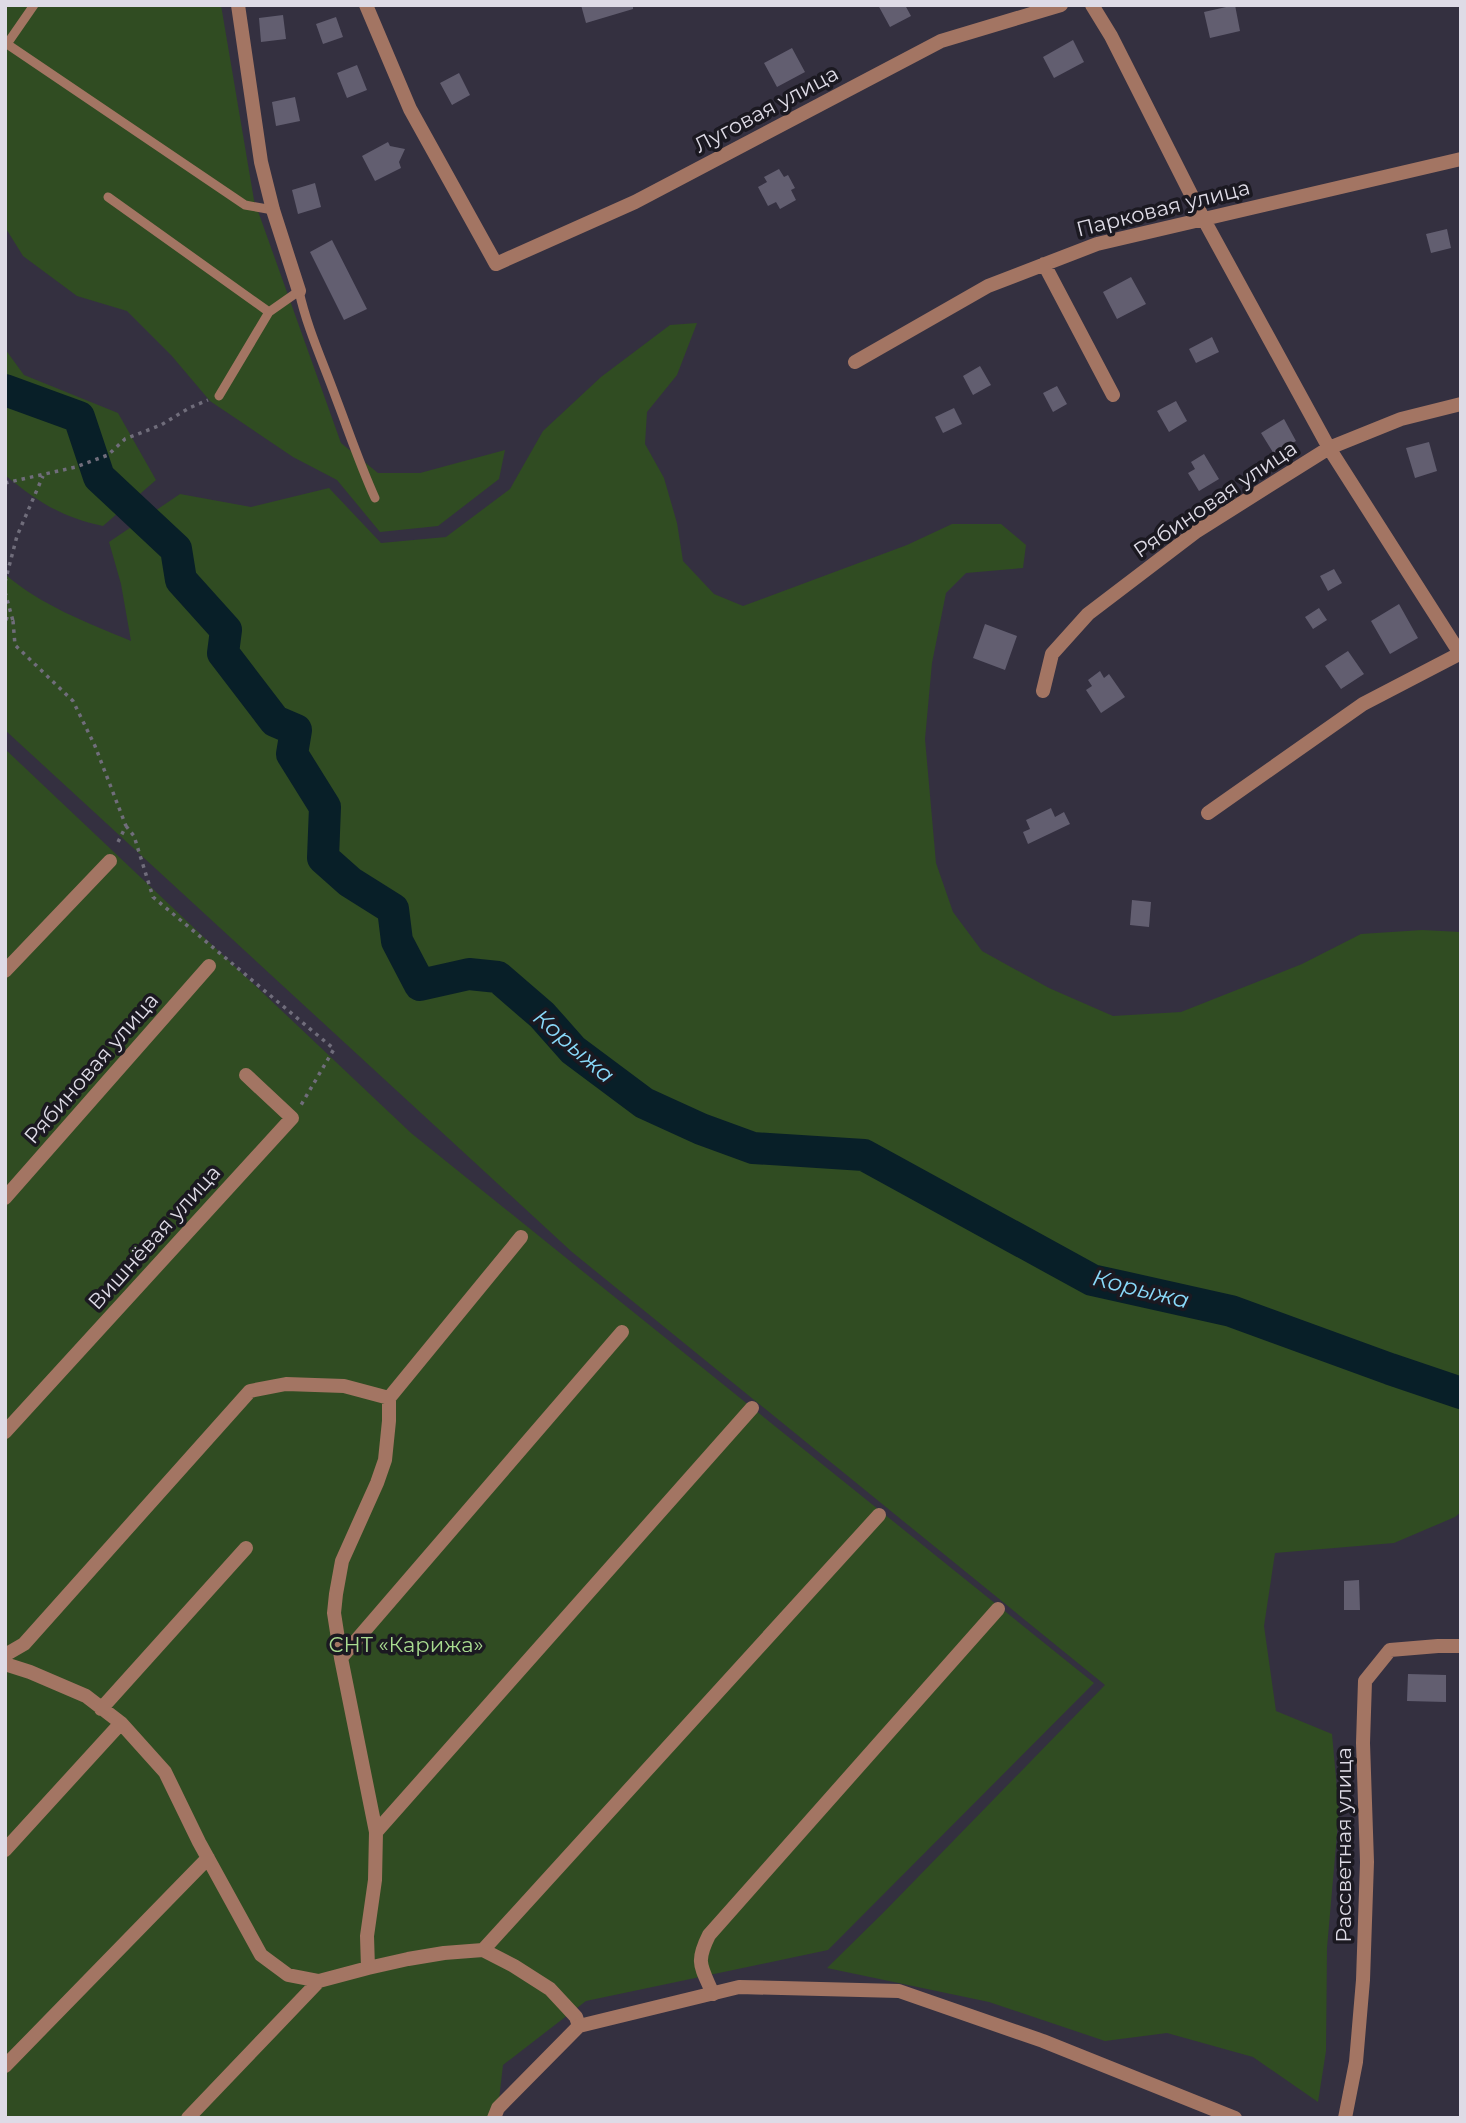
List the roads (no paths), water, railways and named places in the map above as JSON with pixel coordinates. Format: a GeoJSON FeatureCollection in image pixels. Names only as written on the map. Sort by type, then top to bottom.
{"type":"FeatureCollection","features":[{"type":"Feature","properties":{"kind":"street"},"geometry":{"type":"LineString","coordinates":[[238,5],[261,162],[299,291]]}},
{"type":"Feature","properties":{"kind":"street","name":"Луговая улица"},"geometry":{"type":"LineString","coordinates":[[366,5],[410,109],[496,264],[635,202],[941,41],[1060,5]]}},
{"type":"Feature","properties":{"kind":"street"},"geometry":{"type":"LineString","coordinates":[[1092,5],[1111,36],[1203,218],[1329,448],[1460,653],[1363,704],[1208,813]]}},
{"type":"Feature","properties":{"kind":"street","name":"Парковая улица"},"geometry":{"type":"LineString","coordinates":[[855,362],[988,286],[1097,244],[1461,159]]}},
{"type":"Feature","properties":{"kind":"street"},"geometry":{"type":"LineString","coordinates":[[1044,264],[1113,395]]}},
{"type":"Feature","properties":{"kind":"street","name":"Рябиновая улица"},"geometry":{"type":"LineString","coordinates":[[1043,691],[1052,654],[1088,614],[1198,531],[1329,448],[1401,419],[1461,404]]}},
{"type":"Feature","properties":{"kind":"street"},"geometry":{"type":"LineString","coordinates":[[5,971],[110,861]]}},
{"type":"Feature","properties":{"kind":"street","name":"Рябиновая улица"},"geometry":{"type":"LineString","coordinates":[[5,1198],[209,966]]}},
{"type":"Feature","properties":{"kind":"street","name":"Вишнёвая улица"},"geometry":{"type":"LineString","coordinates":[[5,1432],[292,1118],[246,1075]]}},
{"type":"Feature","properties":{"kind":"street"},"geometry":{"type":"LineString","coordinates":[[368,1968],[367,1936],[375,1880],[376,1832],[341,1658],[334,1614],[335,1594],[342,1561],[385,1460],[389,1398],[521,1237]]}},
{"type":"Feature","properties":{"kind":"street"},"geometry":{"type":"LineString","coordinates":[[341,1658],[622,1332]]}},
{"type":"Feature","properties":{"kind":"street"},"geometry":{"type":"LineString","coordinates":[[5,1655],[24,1643],[250,1391],[286,1384],[344,1386],[389,1398]]}},
{"type":"Feature","properties":{"kind":"street"},"geometry":{"type":"LineString","coordinates":[[376,1832],[752,1408]]}},
{"type":"Feature","properties":{"kind":"street"},"geometry":{"type":"LineString","coordinates":[[484,1950],[879,1515]]}},
{"type":"Feature","properties":{"kind":"street"},"geometry":{"type":"LineString","coordinates":[[102,1709],[246,1548]]}},
{"type":"Feature","properties":{"kind":"street"},"geometry":{"type":"LineString","coordinates":[[713,1993],[703,1970],[700,1954],[709,1935],[998,1609]]}},
{"type":"Feature","properties":{"kind":"street","name":"Рассветная улица"},"geometry":{"type":"LineString","coordinates":[[1345,2118],[1356,2062],[1363,1980],[1367,1862],[1363,1743],[1365,1681],[1390,1650],[1461,1646]]}},
{"type":"Feature","properties":{"kind":"street"},"geometry":{"type":"LineString","coordinates":[[5,1664],[86,1696],[121,1723],[165,1772],[261,1955],[288,1975],[319,1981],[444,1953],[484,1950],[550,1989],[576,2017],[579,2026]]}},
{"type":"Feature","properties":{"kind":"street"},"geometry":{"type":"LineString","coordinates":[[5,1850],[121,1723]]}},
{"type":"Feature","properties":{"kind":"street"},"geometry":{"type":"LineString","coordinates":[[5,2066],[208,1858]]}},
{"type":"Feature","properties":{"kind":"street"},"geometry":{"type":"LineString","coordinates":[[188,2118],[319,1981]]}},
{"type":"Feature","properties":{"kind":"street"},"geometry":{"type":"LineString","coordinates":[[494,2118],[498,2108],[579,2026],[738,1987],[899,1991],[1042,2041],[1235,2118]]}},
{"type":"Feature","properties":{"kind":"lane"},"geometry":{"type":"LineString","coordinates":[[34,5],[7,44],[245,205],[273,210]]}},
{"type":"Feature","properties":{"kind":"lane"},"geometry":{"type":"LineString","coordinates":[[108,197],[269,312]]}},
{"type":"Feature","properties":{"kind":"lane"},"geometry":{"type":"LineString","coordinates":[[219,396],[269,312],[299,291],[305,317],[359,463],[375,498]]}},
{"type":"Feature","properties":{"kind":"waterway","name":"Корыжа"},"geometry":{"type":"LineString","coordinates":[[5,390],[79,417],[99,477],[176,549],[181,580],[226,630],[223,653],[275,721],[296,730],[292,754],[325,807],[323,858],[350,882],[393,909],[397,941],[420,985],[469,974],[498,977],[542,1015],[573,1050],[644,1103],[701,1129],[753,1148],[864,1155],[1092,1280],[1231,1311],[1461,1393]]}},
{"type":"Feature","properties":{"kind":"park label","name":"СНТ «Карижа»"},"geometry":{"type":"Point","coordinates":[406,1644]}}]}
